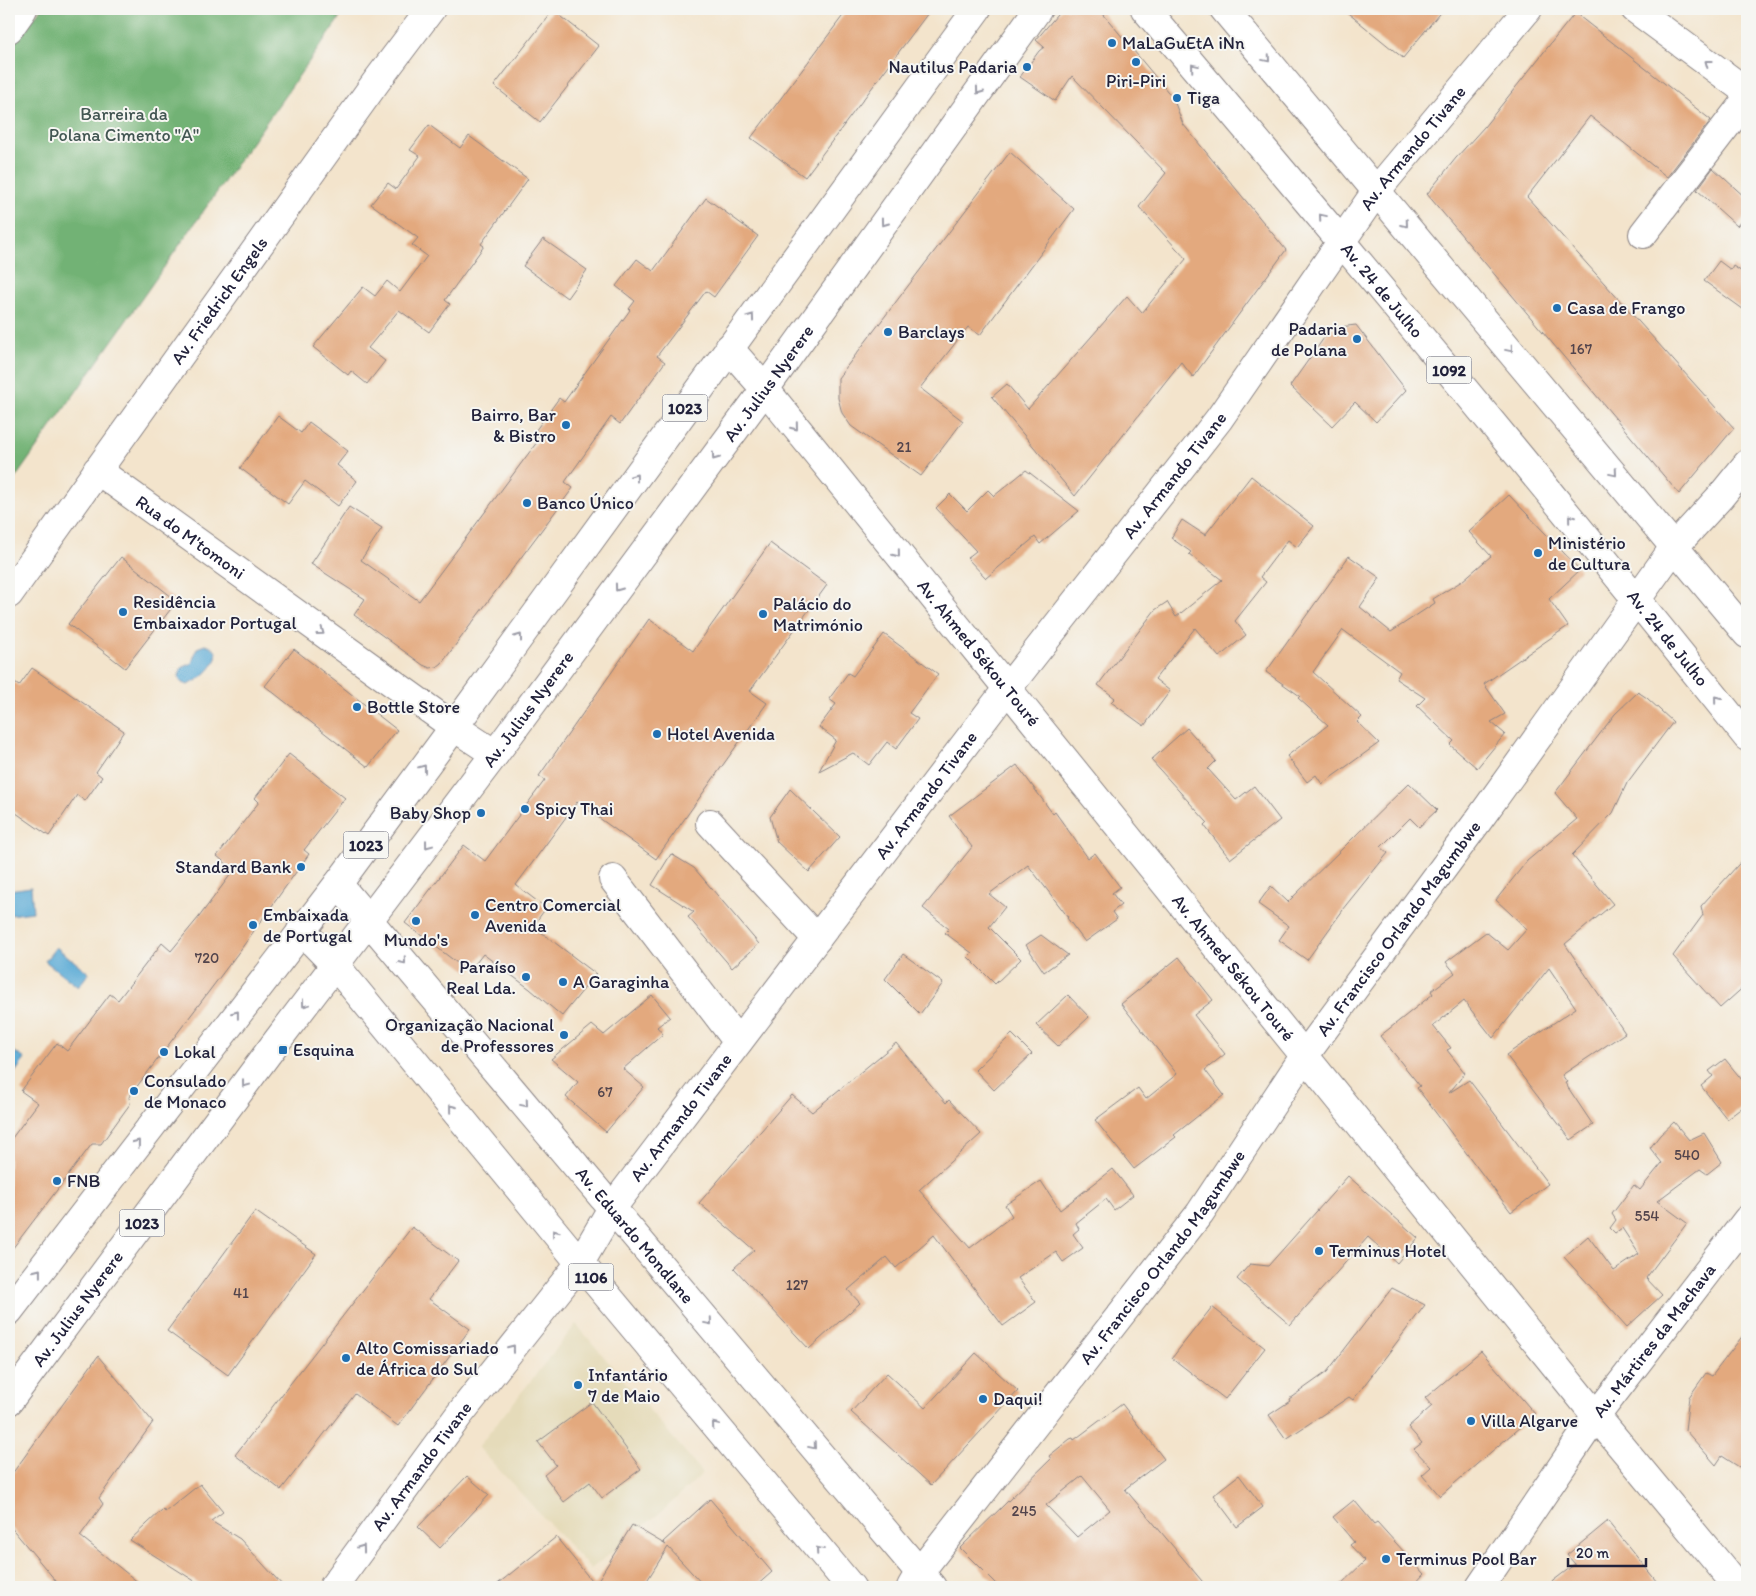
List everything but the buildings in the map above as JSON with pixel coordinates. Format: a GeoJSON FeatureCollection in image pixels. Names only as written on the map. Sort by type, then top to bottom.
{"type":"FeatureCollection","features":[{"type":"Feature","properties":{"kind":"main road"},"geometry":{"type":"LineString","coordinates":[[9,29],[23,9]]}},
{"type":"Feature","properties":{"kind":"main road","name":"Av. Friedrich Engels"},"geometry":{"type":"LineString","coordinates":[[9,594],[376,82],[431,9]]}},
{"type":"Feature","properties":{"kind":"main road","name":"1023"},"geometry":{"type":"LineString","coordinates":[[9,1310],[338,884],[977,9]]}},
{"type":"Feature","properties":{"kind":"main road","name":"Av. Julius Nyerere"},"geometry":{"type":"LineString","coordinates":[[9,1401],[495,754],[764,390],[1038,9]]}},
{"type":"Feature","properties":{"kind":"main road","name":"Av. 24 de Julho"},"geometry":{"type":"LineString","coordinates":[[1145,9],[1342,240],[1638,600],[1747,737]]}},
{"type":"Feature","properties":{"kind":"main road"},"geometry":{"type":"LineString","coordinates":[[1224,9],[1747,634]]}},
{"type":"Feature","properties":{"kind":"main road","name":"Av. Armando Tivane"},"geometry":{"type":"LineString","coordinates":[[333,1587],[459,1415],[580,1264],[612,1208],[1006,689],[1219,419],[1377,190],[1528,9]]}},
{"type":"Feature","properties":{"kind":"main road"},"geometry":{"type":"LineString","coordinates":[[1635,9],[1747,92]]}},
{"type":"Feature","properties":{"kind":"main road"},"geometry":{"type":"LineString","coordinates":[[1643,234],[1747,99]]}},
{"type":"Feature","properties":{"kind":"main road","name":"Av. Ahmed Sékou Touré"},"geometry":{"type":"LineString","coordinates":[[729,348],[1305,1055],[1596,1416],[1738,1587]]}},
{"type":"Feature","properties":{"kind":"main road","name":"Av. Francisco Orlando Magumbwe"},"geometry":{"type":"LineString","coordinates":[[921,1582],[1200,1213],[1305,1055],[1638,600],[1675,546],[1721,496],[1747,464]]}},
{"type":"Feature","properties":{"kind":"main road","name":"Rua do M'tomoni"},"geometry":{"type":"LineString","coordinates":[[97,470],[454,727],[495,754]]}},
{"type":"Feature","properties":{"kind":"main road"},"geometry":{"type":"LineString","coordinates":[[710,823],[817,939]]}},
{"type":"Feature","properties":{"kind":"main road"},"geometry":{"type":"LineString","coordinates":[[613,879],[738,1042]]}},
{"type":"Feature","properties":{"kind":"main road","name":"Av. Eduardo Mondlane"},"geometry":{"type":"LineString","coordinates":[[338,884],[612,1208],[921,1582]]}},
{"type":"Feature","properties":{"kind":"main road"},"geometry":{"type":"LineString","coordinates":[[301,930],[335,966]]}},
{"type":"Feature","properties":{"kind":"main road","name":"1106"},"geometry":{"type":"LineString","coordinates":[[335,966],[580,1264],[851,1587]]}},
{"type":"Feature","properties":{"kind":"main road","name":"Av. Mártires da Machava"},"geometry":{"type":"LineString","coordinates":[[1480,1587],[1596,1416],[1747,1220]]}},
{"type":"Feature","properties":{"kind":"shaded area","name":"Infantário 7 de Maio"},"geometry":{"type":"Polygon","coordinates":[[[576,1324],[703,1473],[667,1507],[591,1569],[478,1447],[576,1324]]]}},
{"type":"Feature","properties":{"kind":"green space","name":"Barreira da Polana Cimento \"A\""},"geometry":{"type":"Polygon","coordinates":[[[41,9],[346,9],[9,487],[9,50],[41,9]]]}},
{"type":"Feature","properties":{"kind":"water"},"geometry":{"type":"Polygon","coordinates":[[[205,645],[213,648],[216,653],[216,659],[200,678],[187,685],[184,684],[179,679],[181,668],[192,663],[197,648],[205,645]]]}},
{"type":"Feature","properties":{"kind":"water"},"geometry":{"type":"Polygon","coordinates":[[[31,887],[33,912],[9,915],[9,890],[31,887]]]}},
{"type":"Feature","properties":{"kind":"water"},"geometry":{"type":"Polygon","coordinates":[[[56,947],[89,973],[78,987],[45,961],[56,947]]]}},
{"type":"Feature","properties":{"kind":"water"},"geometry":{"type":"Polygon","coordinates":[[[9,1048],[25,1059],[13,1075],[9,1072],[9,1048]]]}},
{"type":"Feature","properties":{"kind":"place","name":"MaLaGuEtA iNn"},"geometry":{"type":"Point","coordinates":[1112,43]}},
{"type":"Feature","properties":{"kind":"place","name":"Piri-Piri"},"geometry":{"type":"Point","coordinates":[1136,62]}},
{"type":"Feature","properties":{"kind":"place","name":"Nautilus Padaria"},"geometry":{"type":"Point","coordinates":[1027,67]}},
{"type":"Feature","properties":{"kind":"place","name":"Tiga"},"geometry":{"type":"Point","coordinates":[1177,98]}},
{"type":"Feature","properties":{"kind":"place","name":"Casa de Frango"},"geometry":{"type":"Point","coordinates":[1557,308]}},
{"type":"Feature","properties":{"kind":"place","name":"Barclays"},"geometry":{"type":"Point","coordinates":[888,332]}},
{"type":"Feature","properties":{"kind":"place","name":"Padaria de Polana"},"geometry":{"type":"Point","coordinates":[1357,339]}},
{"type":"Feature","properties":{"kind":"place","name":"Bairro, Bar & Bistro"},"geometry":{"type":"Point","coordinates":[566,425]}},
{"type":"Feature","properties":{"kind":"place","name":"Banco Único"},"geometry":{"type":"Point","coordinates":[527,503]}},
{"type":"Feature","properties":{"kind":"place","name":"Ministério de Cultura"},"geometry":{"type":"Point","coordinates":[1538,553]}},
{"type":"Feature","properties":{"kind":"place","name":"Residência Embaixador Portugal"},"geometry":{"type":"Point","coordinates":[123,612]}},
{"type":"Feature","properties":{"kind":"place","name":"Palácio do Matrimónio"},"geometry":{"type":"Point","coordinates":[763,614]}},
{"type":"Feature","properties":{"kind":"place","name":"Bottle Store"},"geometry":{"type":"Point","coordinates":[357,707]}},
{"type":"Feature","properties":{"kind":"place","name":"Hotel Avenida"},"geometry":{"type":"Point","coordinates":[657,734]}},
{"type":"Feature","properties":{"kind":"place","name":"Spicy Thai"},"geometry":{"type":"Point","coordinates":[525,809]}},
{"type":"Feature","properties":{"kind":"place","name":"Baby Shop"},"geometry":{"type":"Point","coordinates":[481,813]}},
{"type":"Feature","properties":{"kind":"place","name":"Standard Bank"},"geometry":{"type":"Point","coordinates":[301,867]}},
{"type":"Feature","properties":{"kind":"place","name":"Centro Comercial Avenida"},"geometry":{"type":"Point","coordinates":[475,915]}},
{"type":"Feature","properties":{"kind":"place","name":"Mundo's"},"geometry":{"type":"Point","coordinates":[416,921]}},
{"type":"Feature","properties":{"kind":"place","name":"Embaixada de Portugal"},"geometry":{"type":"Point","coordinates":[253,925]}},
{"type":"Feature","properties":{"kind":"place","name":"Paraíso Real Lda."},"geometry":{"type":"Point","coordinates":[526,977]}},
{"type":"Feature","properties":{"kind":"place","name":"A Garaginha"},"geometry":{"type":"Point","coordinates":[563,982]}},
{"type":"Feature","properties":{"kind":"place","name":"Organização Nacional de Professores"},"geometry":{"type":"Point","coordinates":[564,1035]}},
{"type":"Feature","properties":{"kind":"place","name":"Esquina"},"geometry":{"type":"Point","coordinates":[283,1050]}},
{"type":"Feature","properties":{"kind":"place","name":"Lokal"},"geometry":{"type":"Point","coordinates":[164,1052]}},
{"type":"Feature","properties":{"kind":"place","name":"Consulado de Monaco"},"geometry":{"type":"Point","coordinates":[134,1091]}},
{"type":"Feature","properties":{"kind":"place","name":"FNB"},"geometry":{"type":"Point","coordinates":[57,1181]}},
{"type":"Feature","properties":{"kind":"place","name":"Terminus Hotel"},"geometry":{"type":"Point","coordinates":[1319,1251]}},
{"type":"Feature","properties":{"kind":"place","name":"Alto Comissariado de África do Sul"},"geometry":{"type":"Point","coordinates":[346,1358]}},
{"type":"Feature","properties":{"kind":"place","name":"Infantário 7 de Maio"},"geometry":{"type":"Point","coordinates":[578,1385]}},
{"type":"Feature","properties":{"kind":"place","name":"Daqui!"},"geometry":{"type":"Point","coordinates":[983,1399]}},
{"type":"Feature","properties":{"kind":"place","name":"Villa Algarve"},"geometry":{"type":"Point","coordinates":[1471,1421]}},
{"type":"Feature","properties":{"kind":"place","name":"Terminus Pool Bar"},"geometry":{"type":"Point","coordinates":[1386,1559]}}]}
